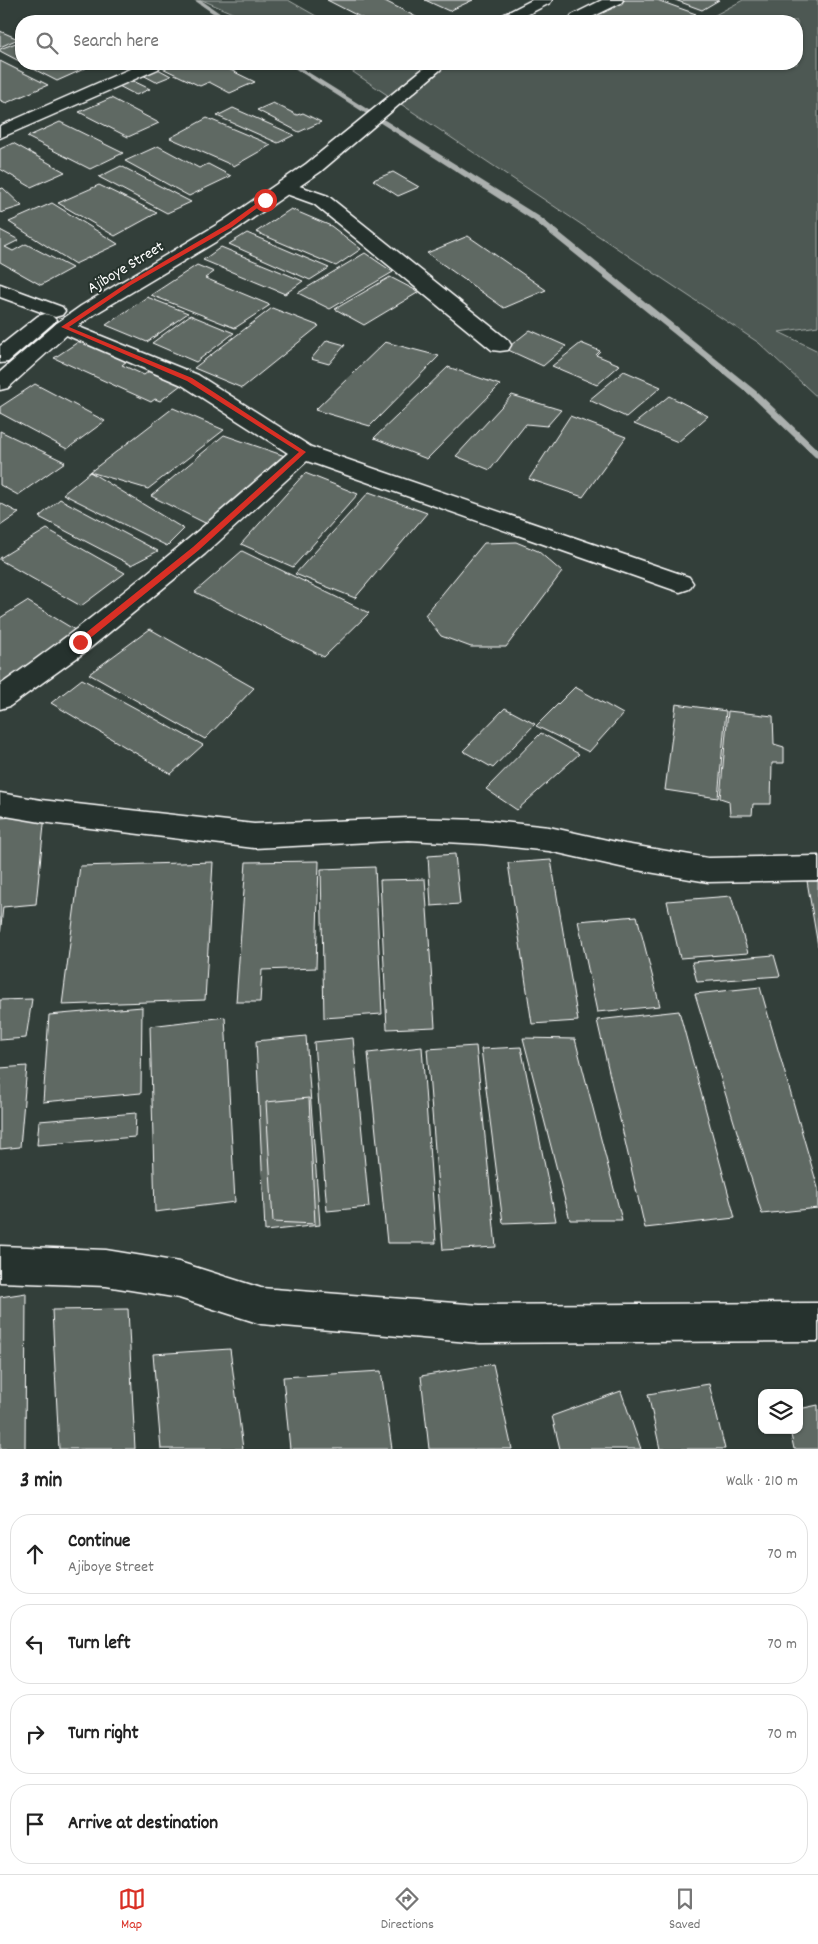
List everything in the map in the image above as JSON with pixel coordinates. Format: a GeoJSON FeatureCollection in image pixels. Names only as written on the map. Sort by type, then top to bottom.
{"type":"FeatureCollection","features":[{"type":"Feature","properties":{"kind":"street"},"geometry":{"type":"LineString","coordinates":[[515,15],[544,0]]}},
{"type":"Feature","properties":{"kind":"street"},"geometry":{"type":"LineString","coordinates":[[584,15],[614,0]]}},
{"type":"Feature","properties":{"kind":"street"},"geometry":{"type":"LineString","coordinates":[[0,133],[141,70]]}},
{"type":"Feature","properties":{"kind":"street","name":"Ajiboye Street"},"geometry":{"type":"LineString","coordinates":[[0,357],[60,319],[129,284],[230,226],[360,132],[432,70]]}},
{"type":"Feature","properties":{"kind":"street"},"geometry":{"type":"LineString","coordinates":[[290,184],[321,200],[500,345]]}},
{"type":"Feature","properties":{"kind":"street"},"geometry":{"type":"LineString","coordinates":[[0,290],[190,380],[303,452],[680,583]]}},
{"type":"Feature","properties":{"kind":"street","name":"Ajiboye Street"},"geometry":{"type":"LineString","coordinates":[[0,383],[60,319]]}},
{"type":"Feature","properties":{"kind":"street"},"geometry":{"type":"LineString","coordinates":[[0,699],[80,642],[188,555],[303,452]]}},
{"type":"Feature","properties":{"kind":"street"},"geometry":{"type":"LineString","coordinates":[[0,804],[254,836],[409,830],[482,832],[549,839],[625,856],[708,870],[818,868]]}},
{"type":"Feature","properties":{"kind":"street"},"geometry":{"type":"LineString","coordinates":[[0,1264],[106,1268],[170,1278],[261,1306],[480,1324],[818,1322]]}},
{"type":"Feature","properties":{"kind":"shaded area"},"geometry":{"type":"Polygon","coordinates":[[[202,0],[288,0],[314,15],[237,15],[202,0]]]}},
{"type":"Feature","properties":{"kind":"shaded area"},"geometry":{"type":"Polygon","coordinates":[[[743,0],[818,0],[818,326],[779,332],[818,351],[818,398],[759,343],[350,70],[803,70],[803,15],[715,15],[743,0]]]}},
{"type":"Feature","properties":{"kind":"building"},"geometry":{"type":"Polygon","coordinates":[[[327,0],[383,0],[412,15],[356,15],[327,0]]]}},
{"type":"Feature","properties":{"kind":"building"},"geometry":{"type":"Polygon","coordinates":[[[425,0],[473,0],[449,11],[425,0]]]}},
{"type":"Feature","properties":{"kind":"building"},"geometry":{"type":"Polygon","coordinates":[[[625,0],[657,0],[696,14],[694,15],[596,15],[625,0]]]}},
{"type":"Feature","properties":{"kind":"building"},"geometry":{"type":"Polygon","coordinates":[[[675,0],[719,0],[702,10],[675,0]]]}},
{"type":"Feature","properties":{"kind":"building"},"geometry":{"type":"Polygon","coordinates":[[[0,31],[15,38],[15,40],[0,47],[0,31]]]}},
{"type":"Feature","properties":{"kind":"building"},"geometry":{"type":"Polygon","coordinates":[[[15,43],[15,59],[0,51],[0,49],[15,43]]]}},
{"type":"Feature","properties":{"kind":"building"},"geometry":{"type":"Polygon","coordinates":[[[0,61],[48,85],[6,103],[0,100],[0,61]]]}},
{"type":"Feature","properties":{"kind":"building"},"geometry":{"type":"Polygon","coordinates":[[[36,70],[82,70],[57,81],[36,70]]]}},
{"type":"Feature","properties":{"kind":"building"},"geometry":{"type":"Polygon","coordinates":[[[160,70],[171,76],[156,82],[139,73],[160,70]]]}},
{"type":"Feature","properties":{"kind":"building"},"geometry":{"type":"Polygon","coordinates":[[[166,70],[230,70],[255,82],[230,93],[209,82],[200,86],[166,70]]]}},
{"type":"Feature","properties":{"kind":"building"},"geometry":{"type":"Polygon","coordinates":[[[127,78],[150,89],[136,95],[113,83],[127,78]]]}},
{"type":"Feature","properties":{"kind":"building"},"geometry":{"type":"Polygon","coordinates":[[[111,98],[159,123],[128,137],[79,112],[111,98]]]}},
{"type":"Feature","properties":{"kind":"building"},"geometry":{"type":"Polygon","coordinates":[[[273,103],[297,115],[303,113],[321,122],[299,132],[257,110],[273,103]]]}},
{"type":"Feature","properties":{"kind":"building"},"geometry":{"type":"Polygon","coordinates":[[[233,108],[294,135],[278,143],[217,116],[233,108]]]}},
{"type":"Feature","properties":{"kind":"building"},"geometry":{"type":"Polygon","coordinates":[[[207,118],[271,145],[234,166],[170,138],[207,118]]]}},
{"type":"Feature","properties":{"kind":"building"},"geometry":{"type":"Polygon","coordinates":[[[60,122],[123,153],[90,169],[27,137],[60,122]]]}},
{"type":"Feature","properties":{"kind":"building"},"geometry":{"type":"Polygon","coordinates":[[[13,143],[65,172],[31,187],[0,169],[0,149],[13,143]]]}},
{"type":"Feature","properties":{"kind":"building"},"geometry":{"type":"Polygon","coordinates":[[[158,146],[199,168],[208,164],[231,176],[189,196],[125,161],[158,146]]]}},
{"type":"Feature","properties":{"kind":"building"},"geometry":{"type":"Polygon","coordinates":[[[121,166],[191,202],[167,213],[99,177],[121,166]]]}},
{"type":"Feature","properties":{"kind":"building"},"geometry":{"type":"Polygon","coordinates":[[[393,172],[419,187],[398,196],[373,180],[393,172]]]}},
{"type":"Feature","properties":{"kind":"building"},"geometry":{"type":"Polygon","coordinates":[[[99,185],[157,213],[115,236],[58,203],[99,185]]]}},
{"type":"Feature","properties":{"kind":"building"},"geometry":{"type":"Polygon","coordinates":[[[3,188],[22,206],[0,213],[0,189],[3,188]]]}},
{"type":"Feature","properties":{"kind":"building"},"geometry":{"type":"Polygon","coordinates":[[[52,203],[118,244],[75,264],[9,222],[52,203]]]}},
{"type":"Feature","properties":{"kind":"building"},"geometry":{"type":"Polygon","coordinates":[[[291,209],[331,226],[361,249],[336,266],[256,232],[291,209]]]}},
{"type":"Feature","properties":{"kind":"building"},"geometry":{"type":"Polygon","coordinates":[[[0,230],[19,240],[5,247],[13,251],[26,244],[72,268],[41,285],[0,262],[0,230]]]}},
{"type":"Feature","properties":{"kind":"building"},"geometry":{"type":"Polygon","coordinates":[[[247,233],[329,268],[310,280],[229,244],[247,233]]]}},
{"type":"Feature","properties":{"kind":"building"},"geometry":{"type":"Polygon","coordinates":[[[468,236],[546,290],[504,308],[427,253],[468,236]]]}},
{"type":"Feature","properties":{"kind":"building"},"geometry":{"type":"Polygon","coordinates":[[[221,247],[303,281],[285,294],[203,260],[221,247]]]}},
{"type":"Feature","properties":{"kind":"building"},"geometry":{"type":"Polygon","coordinates":[[[365,253],[393,272],[330,309],[298,293],[365,253]]]}},
{"type":"Feature","properties":{"kind":"building"},"geometry":{"type":"Polygon","coordinates":[[[197,265],[214,272],[205,278],[270,305],[235,328],[151,295],[197,265]]]}},
{"type":"Feature","properties":{"kind":"building"},"geometry":{"type":"Polygon","coordinates":[[[390,277],[419,292],[364,325],[335,309],[390,277]]]}},
{"type":"Feature","properties":{"kind":"building"},"geometry":{"type":"Polygon","coordinates":[[[147,297],[188,313],[147,342],[106,325],[147,297]]]}},
{"type":"Feature","properties":{"kind":"building"},"geometry":{"type":"Polygon","coordinates":[[[272,308],[319,326],[242,388],[194,368],[272,308]]]}},
{"type":"Feature","properties":{"kind":"building"},"geometry":{"type":"Polygon","coordinates":[[[190,315],[234,333],[196,362],[152,343],[190,315]]]}},
{"type":"Feature","properties":{"kind":"building"},"geometry":{"type":"Polygon","coordinates":[[[530,330],[566,346],[543,366],[506,349],[530,330]]]}},
{"type":"Feature","properties":{"kind":"building"},"geometry":{"type":"Polygon","coordinates":[[[81,340],[128,360],[122,365],[144,375],[149,371],[181,385],[160,401],[155,399],[151,402],[54,358],[81,340]]]}},
{"type":"Feature","properties":{"kind":"building"},"geometry":{"type":"Polygon","coordinates":[[[327,340],[345,345],[329,364],[311,359],[327,340]]]}},
{"type":"Feature","properties":{"kind":"building"},"geometry":{"type":"Polygon","coordinates":[[[385,342],[439,356],[370,426],[315,410],[385,342]]]}},
{"type":"Feature","properties":{"kind":"building"},"geometry":{"type":"Polygon","coordinates":[[[581,343],[600,351],[596,355],[620,365],[597,385],[552,366],[581,343]]]}},
{"type":"Feature","properties":{"kind":"building"},"geometry":{"type":"Polygon","coordinates":[[[448,367],[500,385],[427,459],[374,438],[448,367]]]}},
{"type":"Feature","properties":{"kind":"building"},"geometry":{"type":"Polygon","coordinates":[[[624,371],[661,387],[626,417],[589,400],[624,371]]]}},
{"type":"Feature","properties":{"kind":"building"},"geometry":{"type":"Polygon","coordinates":[[[35,384],[105,421],[67,449],[0,413],[0,407],[35,384]]]}},
{"type":"Feature","properties":{"kind":"building"},"geometry":{"type":"Polygon","coordinates":[[[512,395],[561,410],[547,426],[526,424],[490,470],[456,456],[512,395]]]}},
{"type":"Feature","properties":{"kind":"building"},"geometry":{"type":"Polygon","coordinates":[[[669,396],[708,416],[678,442],[634,424],[669,396]]]}},
{"type":"Feature","properties":{"kind":"building"},"geometry":{"type":"Polygon","coordinates":[[[173,408],[224,430],[148,489],[90,472],[173,408]]]}},
{"type":"Feature","properties":{"kind":"building"},"geometry":{"type":"Polygon","coordinates":[[[570,416],[626,437],[583,497],[529,479],[570,416]]]}},
{"type":"Feature","properties":{"kind":"building"},"geometry":{"type":"Polygon","coordinates":[[[0,431],[65,462],[18,495],[0,485],[0,431]]]}},
{"type":"Feature","properties":{"kind":"building"},"geometry":{"type":"Polygon","coordinates":[[[224,435],[285,456],[209,525],[151,496],[224,435]]]}},
{"type":"Feature","properties":{"kind":"building"},"geometry":{"type":"Polygon","coordinates":[[[90,472],[184,529],[167,546],[63,494],[90,472]]]}},
{"type":"Feature","properties":{"kind":"building"},"geometry":{"type":"Polygon","coordinates":[[[305,473],[358,494],[293,567],[241,544],[305,473]]]}},
{"type":"Feature","properties":{"kind":"building"},"geometry":{"type":"Polygon","coordinates":[[[369,492],[427,513],[355,598],[295,574],[369,492]]]}},
{"type":"Feature","properties":{"kind":"building"},"geometry":{"type":"Polygon","coordinates":[[[60,499],[158,551],[131,565],[39,517],[60,499]]]}},
{"type":"Feature","properties":{"kind":"building"},"geometry":{"type":"Polygon","coordinates":[[[0,503],[19,513],[0,526],[0,503]]]}},
{"type":"Feature","properties":{"kind":"building"},"geometry":{"type":"Polygon","coordinates":[[[47,529],[125,573],[81,606],[0,560],[0,558],[47,529]]]}},
{"type":"Feature","properties":{"kind":"building"},"geometry":{"type":"Polygon","coordinates":[[[516,542],[538,551],[562,572],[506,647],[471,647],[441,636],[425,615],[484,543],[516,542]]]}},
{"type":"Feature","properties":{"kind":"building"},"geometry":{"type":"Polygon","coordinates":[[[242,551],[369,613],[324,657],[195,592],[242,551]]]}},
{"type":"Feature","properties":{"kind":"building"},"geometry":{"type":"Polygon","coordinates":[[[27,601],[75,630],[4,684],[0,681],[0,618],[27,601]]]}},
{"type":"Feature","properties":{"kind":"building"},"geometry":{"type":"Polygon","coordinates":[[[150,629],[254,688],[205,739],[89,674],[150,629]]]}},
{"type":"Feature","properties":{"kind":"building"},"geometry":{"type":"Polygon","coordinates":[[[82,679],[203,745],[171,774],[51,703],[82,679]]]}},
{"type":"Feature","properties":{"kind":"building"},"geometry":{"type":"Polygon","coordinates":[[[575,687],[623,714],[589,752],[536,726],[575,687]]]}},
{"type":"Feature","properties":{"kind":"building"},"geometry":{"type":"Polygon","coordinates":[[[676,704],[726,711],[718,798],[665,790],[676,704]]]}},
{"type":"Feature","properties":{"kind":"building"},"geometry":{"type":"Polygon","coordinates":[[[505,708],[535,724],[493,768],[463,751],[505,708]]]}},
{"type":"Feature","properties":{"kind":"building"},"geometry":{"type":"Polygon","coordinates":[[[728,711],[773,716],[774,744],[784,747],[784,763],[772,763],[771,804],[753,804],[752,815],[730,815],[729,801],[720,798],[728,711]]]}},
{"type":"Feature","properties":{"kind":"building"},"geometry":{"type":"Polygon","coordinates":[[[541,733],[579,754],[517,810],[486,789],[541,733]]]}},
{"type":"Feature","properties":{"kind":"building"},"geometry":{"type":"Polygon","coordinates":[[[45,815],[36,904],[3,907],[0,936],[0,818],[45,815]]]}},
{"type":"Feature","properties":{"kind":"building"},"geometry":{"type":"Polygon","coordinates":[[[455,854],[460,904],[431,906],[428,856],[455,854]]]}},
{"type":"Feature","properties":{"kind":"building"},"geometry":{"type":"Polygon","coordinates":[[[551,860],[578,1021],[532,1024],[508,863],[551,860]]]}},
{"type":"Feature","properties":{"kind":"building"},"geometry":{"type":"Polygon","coordinates":[[[319,861],[316,968],[262,970],[260,1002],[236,1002],[246,862],[319,861]]]}},
{"type":"Feature","properties":{"kind":"building"},"geometry":{"type":"Polygon","coordinates":[[[213,862],[205,1000],[62,1005],[80,866],[213,862]]]}},
{"type":"Feature","properties":{"kind":"building"},"geometry":{"type":"Polygon","coordinates":[[[375,867],[382,1014],[324,1018],[321,869],[375,867]]]}},
{"type":"Feature","properties":{"kind":"building"},"geometry":{"type":"Polygon","coordinates":[[[425,879],[435,1027],[387,1029],[380,880],[425,879]]]}},
{"type":"Feature","properties":{"kind":"building"},"geometry":{"type":"Polygon","coordinates":[[[807,881],[818,881],[818,946],[807,881]]]}},
{"type":"Feature","properties":{"kind":"building"},"geometry":{"type":"Polygon","coordinates":[[[731,896],[748,953],[680,958],[667,901],[731,896]]]}},
{"type":"Feature","properties":{"kind":"building"},"geometry":{"type":"Polygon","coordinates":[[[637,916],[660,1006],[597,1012],[578,921],[637,916]]]}},
{"type":"Feature","properties":{"kind":"building"},"geometry":{"type":"Polygon","coordinates":[[[774,955],[780,976],[697,982],[692,962],[774,955]]]}},
{"type":"Feature","properties":{"kind":"building"},"geometry":{"type":"Polygon","coordinates":[[[760,987],[818,1188],[818,1208],[762,1214],[695,994],[760,987]]]}},
{"type":"Feature","properties":{"kind":"building"},"geometry":{"type":"Polygon","coordinates":[[[32,999],[26,1038],[0,1040],[0,1000],[32,999]]]}},
{"type":"Feature","properties":{"kind":"building"},"geometry":{"type":"Polygon","coordinates":[[[142,1007],[141,1093],[43,1102],[49,1015],[142,1007]]]}},
{"type":"Feature","properties":{"kind":"building"},"geometry":{"type":"Polygon","coordinates":[[[679,1011],[735,1218],[645,1228],[597,1020],[679,1011]]]}},
{"type":"Feature","properties":{"kind":"building"},"geometry":{"type":"Polygon","coordinates":[[[225,1017],[235,1202],[155,1212],[150,1026],[225,1017]]]}},
{"type":"Feature","properties":{"kind":"building"},"geometry":{"type":"Polygon","coordinates":[[[306,1036],[320,1225],[265,1231],[256,1041],[306,1036]]]}},
{"type":"Feature","properties":{"kind":"building"},"geometry":{"type":"Polygon","coordinates":[[[353,1038],[369,1207],[327,1211],[314,1042],[353,1038]]]}},
{"type":"Feature","properties":{"kind":"building"},"geometry":{"type":"Polygon","coordinates":[[[523,1038],[575,1039],[622,1220],[570,1220],[523,1038]]]}},
{"type":"Feature","properties":{"kind":"building"},"geometry":{"type":"Polygon","coordinates":[[[476,1046],[496,1247],[443,1250],[427,1049],[476,1046]]]}},
{"type":"Feature","properties":{"kind":"building"},"geometry":{"type":"Polygon","coordinates":[[[422,1047],[436,1243],[387,1243],[368,1053],[422,1047]]]}},
{"type":"Feature","properties":{"kind":"building"},"geometry":{"type":"Polygon","coordinates":[[[521,1047],[556,1221],[503,1223],[481,1049],[521,1047]]]}},
{"type":"Feature","properties":{"kind":"building"},"geometry":{"type":"Polygon","coordinates":[[[27,1066],[20,1147],[0,1149],[0,1068],[27,1066]]]}},
{"type":"Feature","properties":{"kind":"building"},"geometry":{"type":"Polygon","coordinates":[[[309,1098],[315,1224],[273,1222],[266,1102],[309,1098]]]}},
{"type":"Feature","properties":{"kind":"building"},"geometry":{"type":"Polygon","coordinates":[[[136,1113],[135,1137],[37,1145],[39,1121],[136,1113]]]}},
{"type":"Feature","properties":{"kind":"building"},"geometry":{"type":"Polygon","coordinates":[[[26,1293],[25,1449],[0,1449],[0,1297],[26,1293]]]}},
{"type":"Feature","properties":{"kind":"building"},"geometry":{"type":"Polygon","coordinates":[[[128,1309],[135,1449],[59,1449],[52,1310],[128,1309]]]}},
{"type":"Feature","properties":{"kind":"building"},"geometry":{"type":"Polygon","coordinates":[[[230,1349],[243,1449],[161,1449],[153,1354],[230,1349]]]}},
{"type":"Feature","properties":{"kind":"building"},"geometry":{"type":"Polygon","coordinates":[[[493,1364],[512,1449],[429,1449],[421,1376],[493,1364]]]}},
{"type":"Feature","properties":{"kind":"building"},"geometry":{"type":"Polygon","coordinates":[[[381,1371],[392,1449],[290,1449],[283,1377],[381,1371]]]}},
{"type":"Feature","properties":{"kind":"building"},"geometry":{"type":"Polygon","coordinates":[[[709,1384],[725,1449],[660,1449],[648,1394],[709,1384]]]}},
{"type":"Feature","properties":{"kind":"building"},"geometry":{"type":"Polygon","coordinates":[[[621,1391],[641,1449],[560,1449],[552,1416],[621,1391]]]}},
{"type":"Feature","properties":{"kind":"building"},"geometry":{"type":"Polygon","coordinates":[[[818,1405],[818,1449],[794,1449],[791,1434],[803,1434],[803,1408],[818,1405]]]}},
{"type":"Feature","properties":{"kind":"waterway"},"geometry":{"type":"LineString","coordinates":[[197,0],[219,15]]}},
{"type":"Feature","properties":{"kind":"waterway"},"geometry":{"type":"LineString","coordinates":[[301,70],[537,219],[753,393],[818,455]]}},
{"type":"Feature","properties":{"kind":"route"},"geometry":{"type":"LineString","coordinates":[[80,642],[196,548],[303,452],[190,380],[64,327],[129,284],[230,226],[265,200]]}}]}
